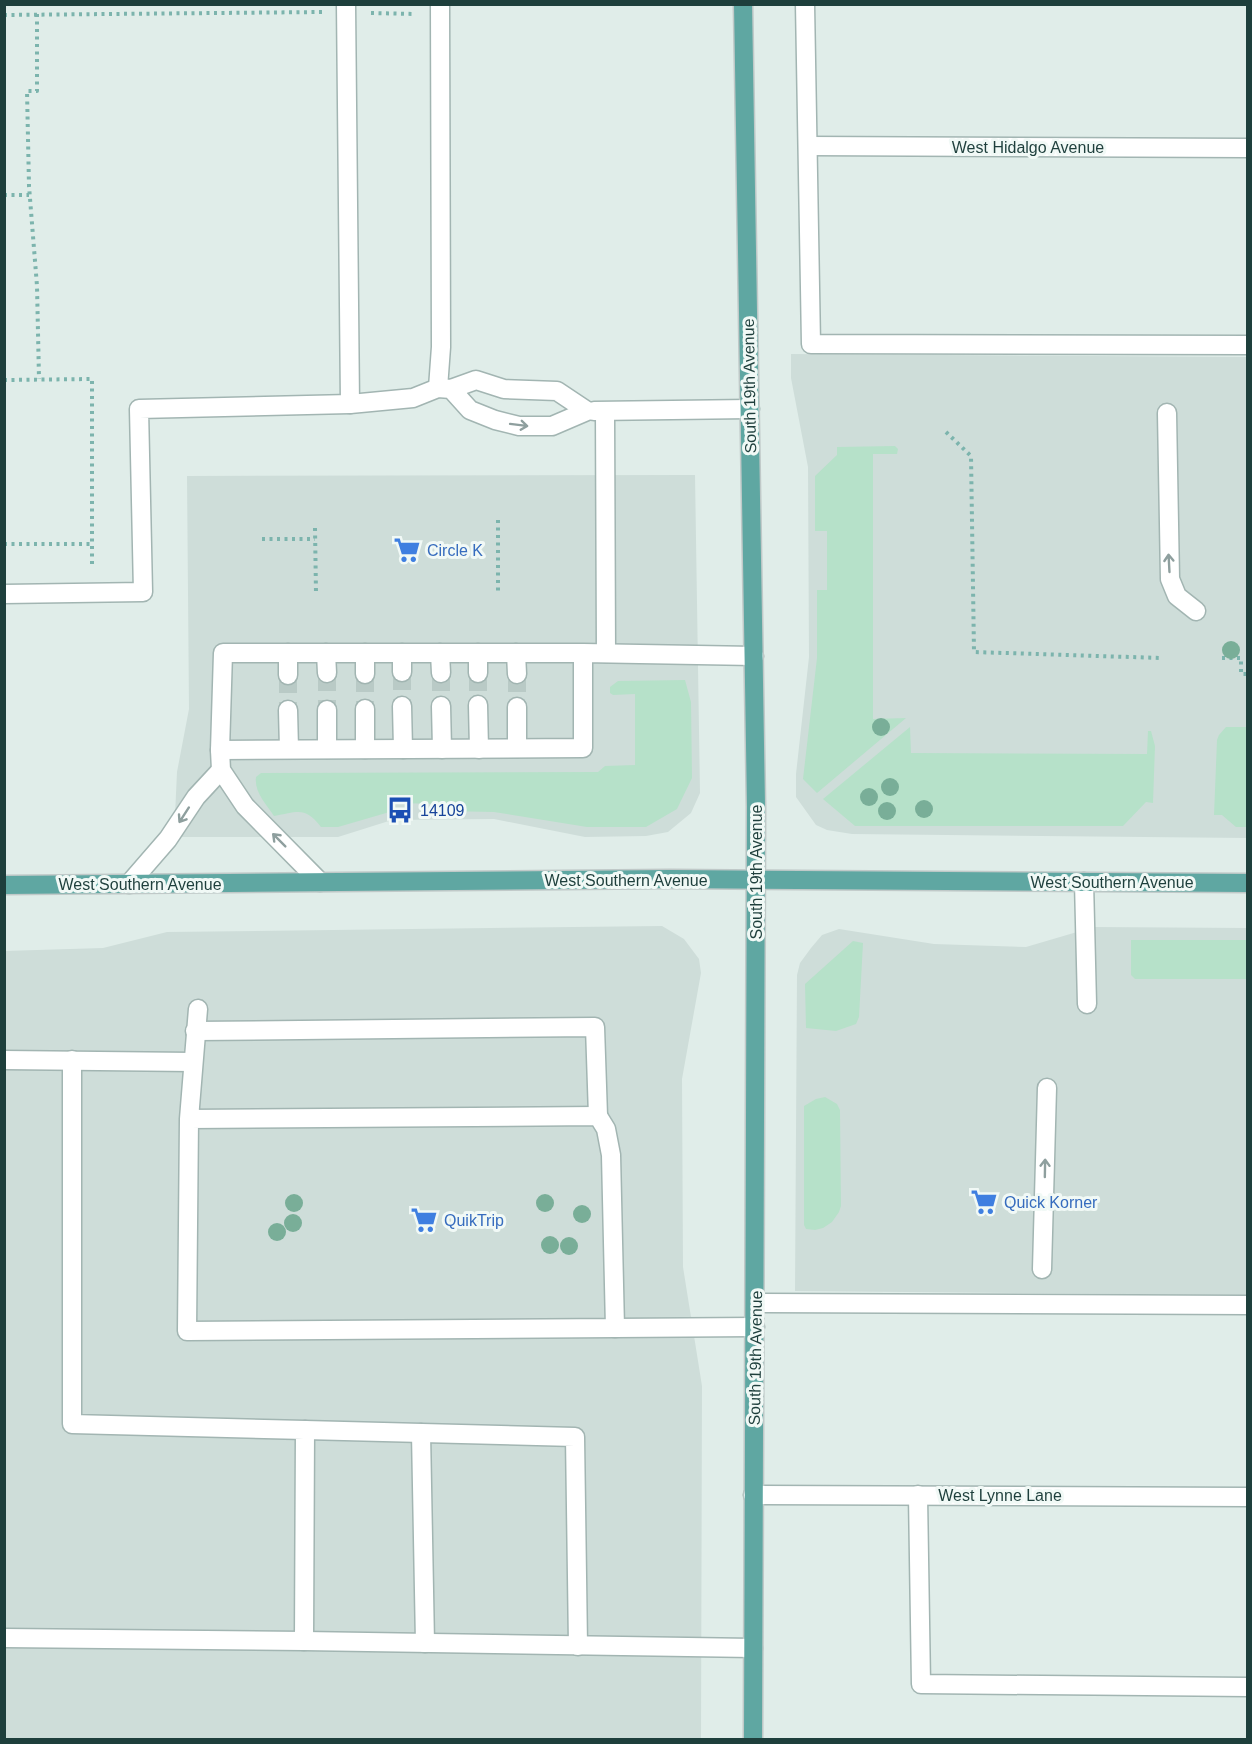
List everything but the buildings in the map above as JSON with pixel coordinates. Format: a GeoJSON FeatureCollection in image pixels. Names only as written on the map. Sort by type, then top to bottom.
{"type":"FeatureCollection","features":[{"type":"Feature","properties":{"kind":"main road","name":"South 19th Avenue"},"geometry":{"type":"LineString","coordinates":[[743,4],[756,880],[753,1740]]}},
{"type":"Feature","properties":{"kind":"main road","name":"West Southern Avenue"},"geometry":{"type":"LineString","coordinates":[[4,885],[756,880],[1248,883]]}},
{"type":"Feature","properties":{"kind":"street"},"geometry":{"type":"LineString","coordinates":[[440,4],[441,347],[445,389],[470,410],[519,426],[552,426],[596,411],[750,409]]}},
{"type":"Feature","properties":{"kind":"street"},"geometry":{"type":"LineString","coordinates":[[805,4],[811,344],[1248,345]]}},
{"type":"Feature","properties":{"kind":"street"},"geometry":{"type":"LineString","coordinates":[[346,9],[350,404]]}},
{"type":"Feature","properties":{"kind":"street","name":"West Hidalgo Avenue"},"geometry":{"type":"LineString","coordinates":[[808,146],[1248,148]]}},
{"type":"Feature","properties":{"kind":"street"},"geometry":{"type":"LineString","coordinates":[[4,594],[143,592],[139,409],[350,404],[413,398],[476,380],[504,389],[557,391],[596,411]]}},
{"type":"Feature","properties":{"kind":"street"},"geometry":{"type":"LineString","coordinates":[[495,420],[504,389]]}},
{"type":"Feature","properties":{"kind":"street"},"geometry":{"type":"LineString","coordinates":[[596,411],[606,653]]}},
{"type":"Feature","properties":{"kind":"street"},"geometry":{"type":"LineString","coordinates":[[1167,413],[1170,579],[1177,596],[1196,611]]}},
{"type":"Feature","properties":{"kind":"street"},"geometry":{"type":"LineString","coordinates":[[320,882],[245,806],[221,770],[223,653],[606,653],[754,656]]}},
{"type":"Feature","properties":{"kind":"street"},"geometry":{"type":"LineString","coordinates":[[288,653],[288,675]]}},
{"type":"Feature","properties":{"kind":"street"},"geometry":{"type":"LineString","coordinates":[[326,653],[327,673]]}},
{"type":"Feature","properties":{"kind":"street"},"geometry":{"type":"LineString","coordinates":[[365,653],[365,674]]}},
{"type":"Feature","properties":{"kind":"street"},"geometry":{"type":"LineString","coordinates":[[402,653],[402,672]]}},
{"type":"Feature","properties":{"kind":"street"},"geometry":{"type":"LineString","coordinates":[[440,653],[441,673]]}},
{"type":"Feature","properties":{"kind":"street"},"geometry":{"type":"LineString","coordinates":[[478,653],[478,673]]}},
{"type":"Feature","properties":{"kind":"street"},"geometry":{"type":"LineString","coordinates":[[516,653],[517,674]]}},
{"type":"Feature","properties":{"kind":"street"},"geometry":{"type":"LineString","coordinates":[[220,750],[583,748],[583,653]]}},
{"type":"Feature","properties":{"kind":"street"},"geometry":{"type":"LineString","coordinates":[[478,705],[479,749]]}},
{"type":"Feature","properties":{"kind":"street"},"geometry":{"type":"LineString","coordinates":[[402,706],[403,749]]}},
{"type":"Feature","properties":{"kind":"street"},"geometry":{"type":"LineString","coordinates":[[441,706],[442,749]]}},
{"type":"Feature","properties":{"kind":"street"},"geometry":{"type":"LineString","coordinates":[[517,707],[517,748]]}},
{"type":"Feature","properties":{"kind":"street"},"geometry":{"type":"LineString","coordinates":[[365,709],[365,749]]}},
{"type":"Feature","properties":{"kind":"street"},"geometry":{"type":"LineString","coordinates":[[288,710],[289,749]]}},
{"type":"Feature","properties":{"kind":"street"},"geometry":{"type":"LineString","coordinates":[[327,710],[327,749]]}},
{"type":"Feature","properties":{"kind":"street"},"geometry":{"type":"LineString","coordinates":[[129,884],[168,840],[196,797],[221,770]]}},
{"type":"Feature","properties":{"kind":"street"},"geometry":{"type":"LineString","coordinates":[[1084,882],[1087,1004]]}},
{"type":"Feature","properties":{"kind":"street"},"geometry":{"type":"LineString","coordinates":[[198,1009],[189,1119],[187,1331],[755,1327]]}},
{"type":"Feature","properties":{"kind":"street"},"geometry":{"type":"LineString","coordinates":[[195,1031],[595,1027],[597,1116],[606,1129],[611,1155],[615,1328]]}},
{"type":"Feature","properties":{"kind":"street"},"geometry":{"type":"LineString","coordinates":[[4,1060],[193,1062]]}},
{"type":"Feature","properties":{"kind":"street"},"geometry":{"type":"LineString","coordinates":[[72,1060],[72,1424],[575,1437],[578,1646]]}},
{"type":"Feature","properties":{"kind":"street"},"geometry":{"type":"LineString","coordinates":[[1042,1269],[1047,1088]]}},
{"type":"Feature","properties":{"kind":"street"},"geometry":{"type":"LineString","coordinates":[[189,1119],[597,1116]]}},
{"type":"Feature","properties":{"kind":"street"},"geometry":{"type":"LineString","coordinates":[[755,1303],[1248,1305]]}},
{"type":"Feature","properties":{"kind":"street"},"geometry":{"type":"LineString","coordinates":[[304,1641],[305,1430]]}},
{"type":"Feature","properties":{"kind":"street"},"geometry":{"type":"LineString","coordinates":[[421,1433],[425,1643]]}},
{"type":"Feature","properties":{"kind":"street","name":"West Lynne Lane"},"geometry":{"type":"LineString","coordinates":[[753,1495],[1248,1497]]}},
{"type":"Feature","properties":{"kind":"street"},"geometry":{"type":"LineString","coordinates":[[918,1495],[921,1684],[1248,1687]]}},
{"type":"Feature","properties":{"kind":"street"},"geometry":{"type":"LineString","coordinates":[[4,1638],[753,1648]]}},
{"type":"Feature","properties":{"kind":"path"},"geometry":{"type":"LineString","coordinates":[[4,15],[346,9],[419,14]]}},
{"type":"Feature","properties":{"kind":"path"},"geometry":{"type":"LineString","coordinates":[[37,14],[37,91],[27,91],[29,195],[37,286],[39,379]]}},
{"type":"Feature","properties":{"kind":"path"},"geometry":{"type":"LineString","coordinates":[[4,195],[29,195]]}},
{"type":"Feature","properties":{"kind":"path"},"geometry":{"type":"LineString","coordinates":[[4,380],[92,379],[91,592]]}},
{"type":"Feature","properties":{"kind":"path"},"geometry":{"type":"LineString","coordinates":[[946,432],[971,456],[974,652],[1161,658]]}},
{"type":"Feature","properties":{"kind":"path"},"geometry":{"type":"LineString","coordinates":[[498,520],[498,592]]}},
{"type":"Feature","properties":{"kind":"path"},"geometry":{"type":"LineString","coordinates":[[315,528],[316,593]]}},
{"type":"Feature","properties":{"kind":"path"},"geometry":{"type":"LineString","coordinates":[[262,539],[315,539]]}},
{"type":"Feature","properties":{"kind":"path"},"geometry":{"type":"LineString","coordinates":[[4,544],[92,544]]}},
{"type":"Feature","properties":{"kind":"path"},"geometry":{"type":"LineString","coordinates":[[1222,658],[1241,658],[1241,674],[1248,674]]}},
{"type":"Feature","properties":{"kind":"shaded area"},"geometry":{"type":"Polygon","coordinates":[[[791,354],[1247,357],[1247,838],[852,834],[827,830],[816,825],[796,797],[796,774],[809,657],[808,467],[791,378],[791,354]]]}},
{"type":"Feature","properties":{"kind":"shaded area"},"geometry":{"type":"Polygon","coordinates":[[[695,475],[700,793],[691,813],[668,832],[646,836],[585,837],[494,819],[392,820],[338,837],[174,837],[177,772],[189,709],[187,476],[695,475]]]}},
{"type":"Feature","properties":{"kind":"shaded area"},"geometry":{"type":"Polygon","coordinates":[[[662,926],[684,939],[699,959],[701,973],[682,1079],[683,1267],[702,1386],[701,1739],[5,1739],[4,951],[103,948],[167,932],[662,926]]]}},
{"type":"Feature","properties":{"kind":"shaded area"},"geometry":{"type":"Polygon","coordinates":[[[1094,927],[1247,928],[1247,1295],[795,1291],[797,975],[800,963],[811,948],[822,935],[839,929],[934,944],[1026,947],[1094,927]]]}},
{"type":"Feature","properties":{"kind":"green space"},"geometry":{"type":"Polygon","coordinates":[[[895,446],[898,449],[897,454],[873,454],[873,719],[906,718],[817,793],[803,779],[817,658],[817,590],[827,590],[827,531],[815,531],[815,476],[837,455],[837,447],[895,446]]]}},
{"type":"Feature","properties":{"kind":"green space"},"geometry":{"type":"Polygon","coordinates":[[[685,680],[691,702],[692,778],[677,809],[646,827],[587,827],[494,812],[444,811],[444,804],[393,803],[393,811],[338,827],[321,827],[305,813],[295,812],[274,816],[257,788],[256,777],[261,773],[598,772],[605,766],[635,765],[635,694],[613,695],[610,693],[610,687],[618,681],[685,680]]]}},
{"type":"Feature","properties":{"kind":"green space"},"geometry":{"type":"Polygon","coordinates":[[[910,727],[911,753],[1147,754],[1148,731],[1151,731],[1155,746],[1153,803],[1146,802],[1123,826],[855,826],[823,799],[910,727]]]}},
{"type":"Feature","properties":{"kind":"green space"},"geometry":{"type":"Polygon","coordinates":[[[1226,727],[1247,727],[1247,827],[1236,827],[1222,815],[1214,815],[1217,740],[1226,727]]]}},
{"type":"Feature","properties":{"kind":"green space"},"geometry":{"type":"Polygon","coordinates":[[[1131,940],[1247,940],[1247,979],[1135,979],[1131,975],[1131,940]]]}},
{"type":"Feature","properties":{"kind":"green space"},"geometry":{"type":"Polygon","coordinates":[[[853,941],[863,943],[859,1017],[856,1024],[836,1031],[806,1028],[805,984],[853,941]]]}},
{"type":"Feature","properties":{"kind":"green space"},"geometry":{"type":"Polygon","coordinates":[[[825,1097],[837,1104],[840,1110],[841,1206],[832,1222],[815,1230],[806,1229],[804,1225],[804,1106],[825,1097]]]}},
{"type":"Feature","properties":{"kind":"tunnel"},"geometry":{"type":"LineString","coordinates":[[402,672],[402,706]]}},
{"type":"Feature","properties":{"kind":"tunnel"},"geometry":{"type":"LineString","coordinates":[[327,673],[327,710]]}},
{"type":"Feature","properties":{"kind":"tunnel"},"geometry":{"type":"LineString","coordinates":[[441,673],[441,706]]}},
{"type":"Feature","properties":{"kind":"tunnel"},"geometry":{"type":"LineString","coordinates":[[478,673],[478,705]]}},
{"type":"Feature","properties":{"kind":"tunnel"},"geometry":{"type":"LineString","coordinates":[[365,674],[365,709]]}},
{"type":"Feature","properties":{"kind":"tunnel"},"geometry":{"type":"LineString","coordinates":[[517,674],[517,707]]}},
{"type":"Feature","properties":{"kind":"tunnel"},"geometry":{"type":"LineString","coordinates":[[288,675],[288,710]]}},
{"type":"Feature","properties":{"kind":"place","name":"Circle K"},"geometry":{"type":"Point","coordinates":[407,550]}},
{"type":"Feature","properties":{"kind":"place","name":"14109"},"geometry":{"type":"Point","coordinates":[400,810]}},
{"type":"Feature","properties":{"kind":"place","name":"Quick Korner"},"geometry":{"type":"Point","coordinates":[984,1202]}},
{"type":"Feature","properties":{"kind":"place","name":"QuikTrip"},"geometry":{"type":"Point","coordinates":[424,1220]}}]}
